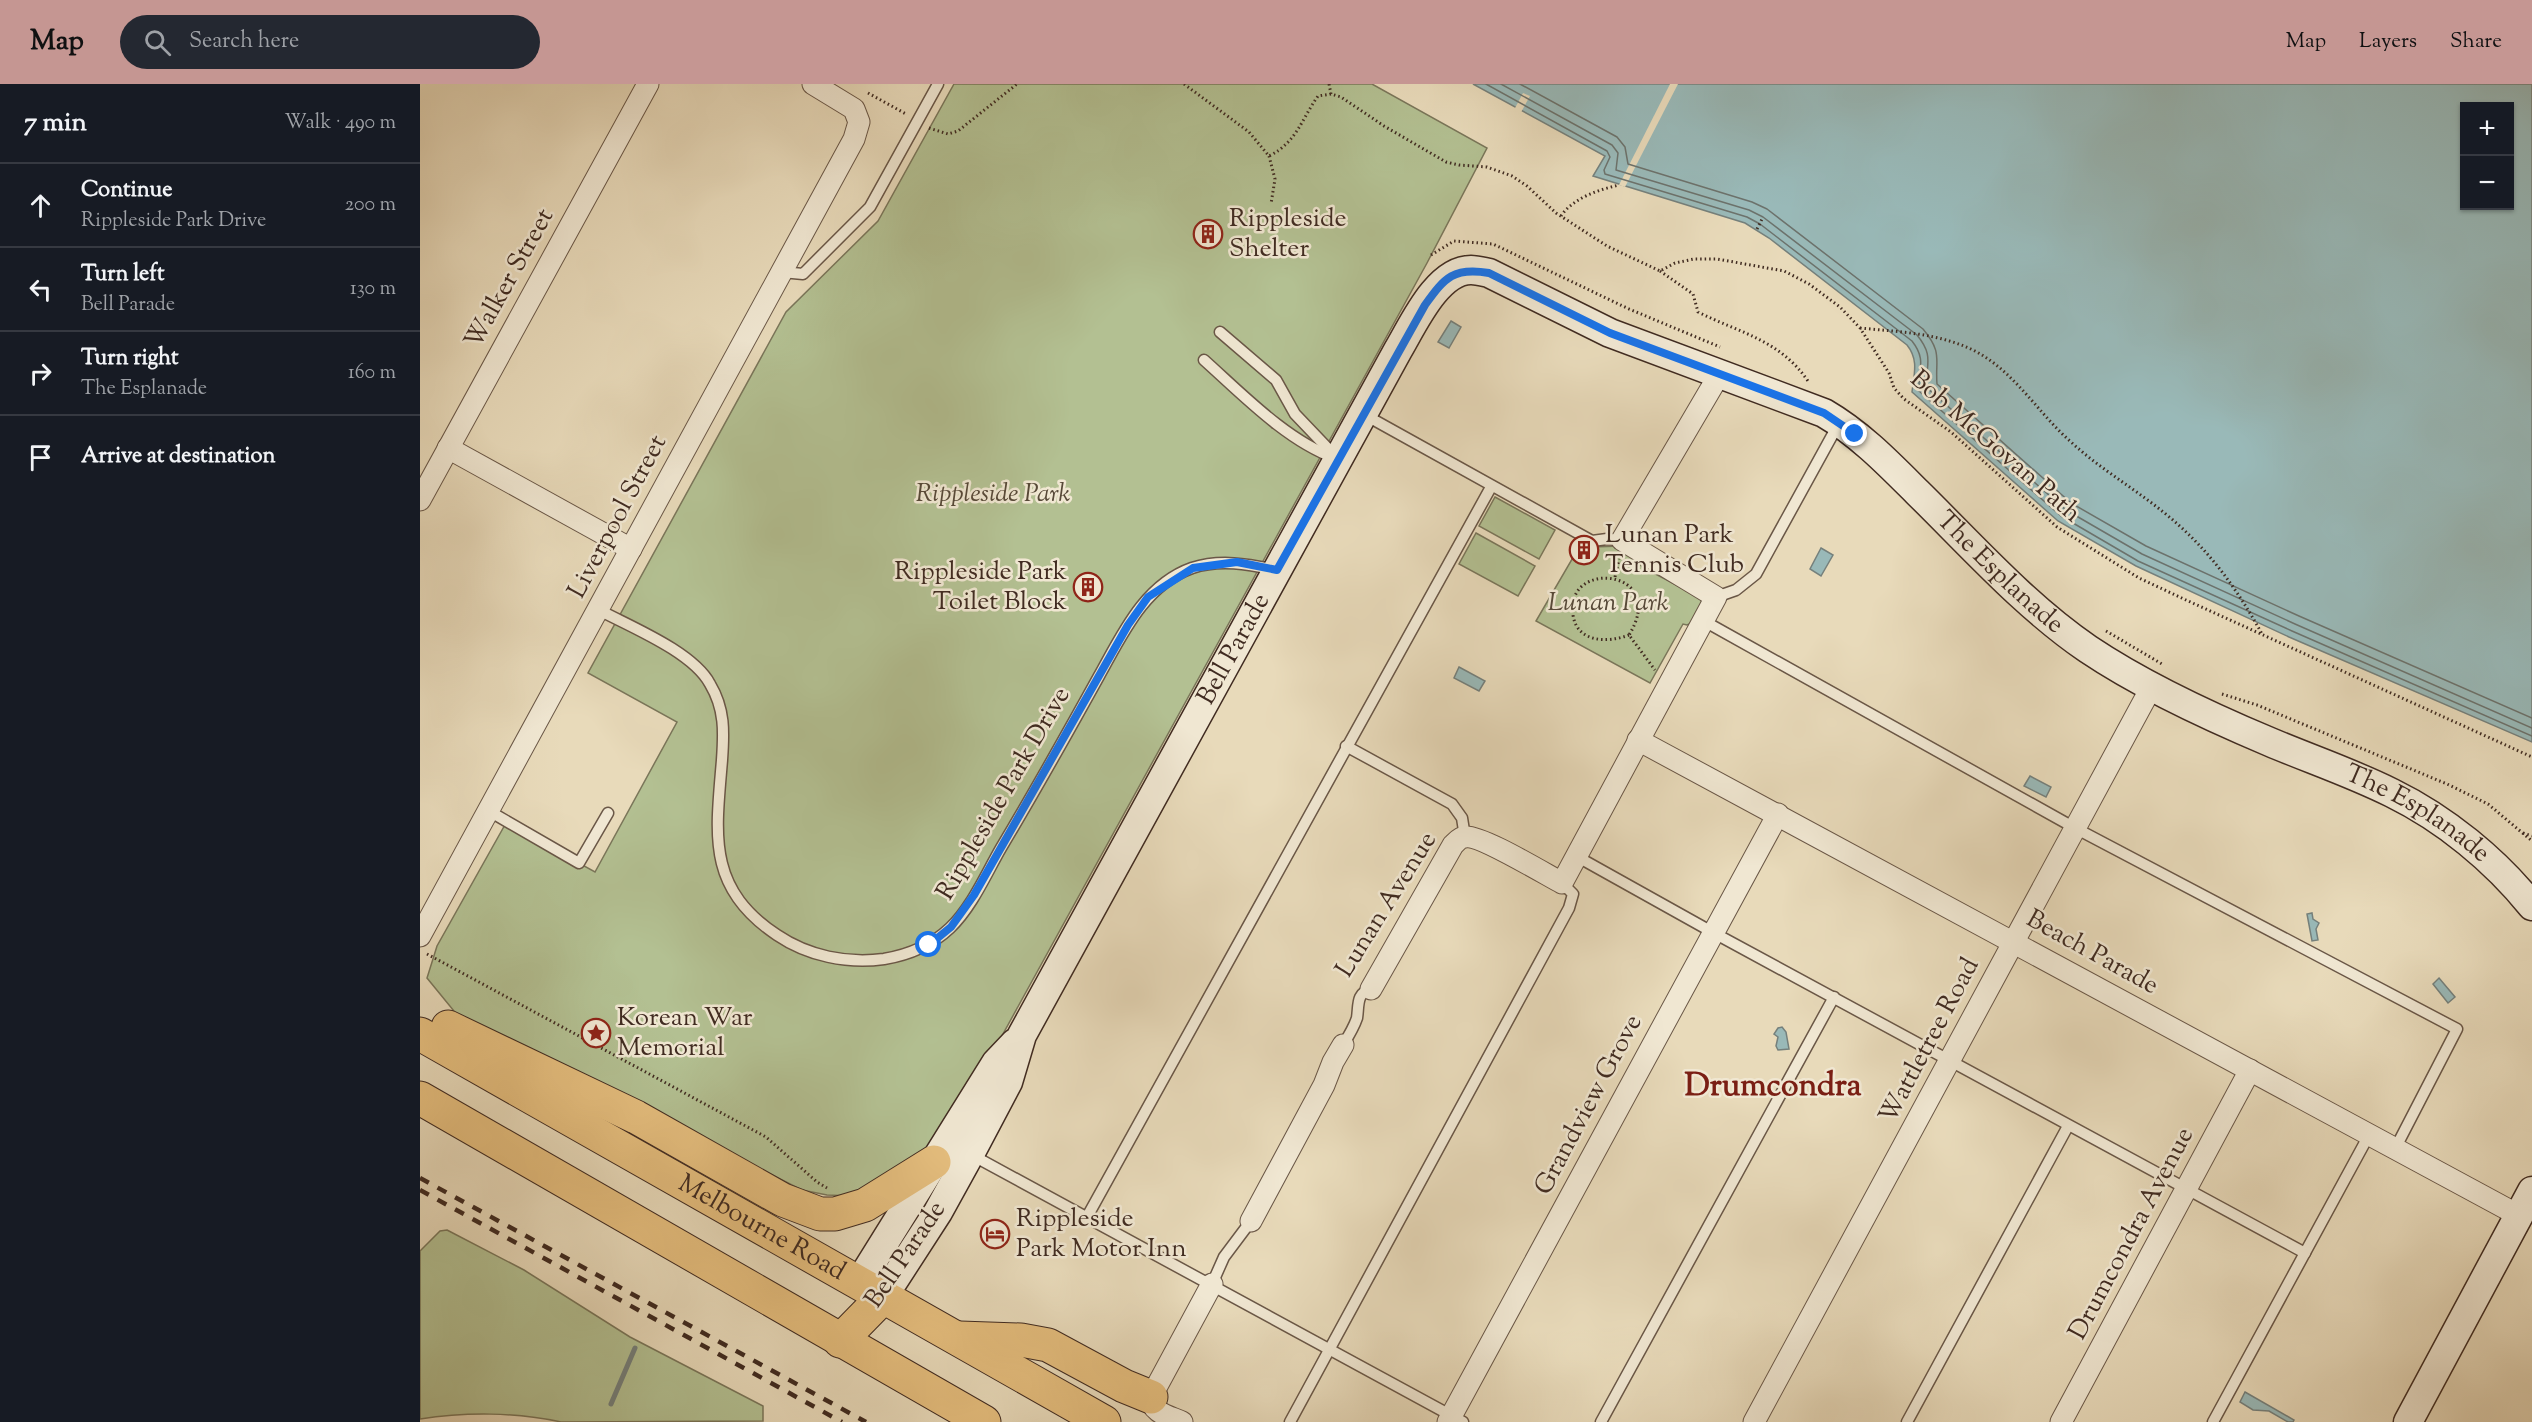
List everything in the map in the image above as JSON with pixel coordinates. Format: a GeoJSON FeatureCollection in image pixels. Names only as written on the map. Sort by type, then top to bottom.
{"type":"FeatureCollection","features":[{"type":"Feature","properties":{"kind":"highway"},"geometry":{"type":"LineString","coordinates":[[420,1012],[636,1118],[783,1200],[820,1214],[835,1214],[865,1205],[934,1162]]}},
{"type":"Feature","properties":{"kind":"highway","name":"Melbourne Road"},"geometry":{"type":"LineString","coordinates":[[420,1034],[1104,1422]]}},
{"type":"Feature","properties":{"kind":"highway"},"geometry":{"type":"LineString","coordinates":[[420,1098],[984,1422]]}},
{"type":"Feature","properties":{"kind":"highway","name":"Bell Parade"},"geometry":{"type":"LineString","coordinates":[[840,1341],[871,1290]]}},
{"type":"Feature","properties":{"kind":"highway"},"geometry":{"type":"LineString","coordinates":[[955,1338],[1036,1341],[1048,1345],[1124,1386],[1151,1397]]}},
{"type":"Feature","properties":{"kind":"street","name":"Walker Street"},"geometry":{"type":"LineString","coordinates":[[420,500],[648,84]]}},
{"type":"Feature","properties":{"kind":"street","name":"Liverpool Street"},"geometry":{"type":"LineString","coordinates":[[420,936],[854,139],[859,122],[854,109],[813,84]]}},
{"type":"Feature","properties":{"kind":"street","name":"The Esplanade"},"geometry":{"type":"LineString","coordinates":[[1457,273],[1470,270],[1489,273],[1610,333],[1724,363],[1840,422],[1883,458],[2053,622],[2089,649],[2158,676],[2259,737],[2392,793],[2428,814],[2478,850],[2516,886],[2532,906]]}},
{"type":"Feature","properties":{"kind":"street","name":"Bell Parade"},"geometry":{"type":"LineString","coordinates":[[871,1290],[938,1212],[1008,1082],[1022,1035],[1338,459],[1425,305],[1439,285],[1457,273]]}},
{"type":"Feature","properties":{"kind":"street"},"geometry":{"type":"LineString","coordinates":[[1562,883],[1716,597],[1622,540],[1724,363]]}},
{"type":"Feature","properties":{"kind":"street"},"geometry":{"type":"LineString","coordinates":[[448,448],[631,549]]}},
{"type":"Feature","properties":{"kind":"street","name":"Wattletree Road"},"geometry":{"type":"LineString","coordinates":[[1754,1422],[2158,676]]}},
{"type":"Feature","properties":{"kind":"street","name":"Beach Parade"},"geometry":{"type":"LineString","coordinates":[[1638,740],[2518,1215]]}},
{"type":"Feature","properties":{"kind":"street","name":"Grandview Grove"},"geometry":{"type":"LineString","coordinates":[[1454,1420],[1778,814]]}},
{"type":"Feature","properties":{"kind":"street","name":"Lunan Avenue"},"geometry":{"type":"LineString","coordinates":[[1371,989],[1453,845],[1465,837],[1481,840],[1562,883]]}},
{"type":"Feature","properties":{"kind":"street","name":"Bell Parade"},"geometry":{"type":"LineString","coordinates":[[871,1290],[934,1162],[996,1063],[1022,1035]]}},
{"type":"Feature","properties":{"kind":"street","name":"Lunan Avenue"},"geometry":{"type":"LineString","coordinates":[[1251,1221],[1343,1046]]}},
{"type":"Feature","properties":{"kind":"street","name":"Drumcondra Avenue"},"geometry":{"type":"LineString","coordinates":[[2061,1422],[2250,1070]]}},
{"type":"Feature","properties":{"kind":"street"},"geometry":{"type":"LineString","coordinates":[[2408,1422],[2532,1191]]}},
{"type":"Feature","properties":{"kind":"street","name":"Lunan Avenue"},"geometry":{"type":"LineString","coordinates":[[1151,1397],[1212,1284]]}},
{"type":"Feature","properties":{"kind":"street"},"geometry":{"type":"LineString","coordinates":[[1151,1397],[1151,1404],[1156,1410],[1182,1422]]}},
{"type":"Feature","properties":{"kind":"lane"},"geometry":{"type":"LineString","coordinates":[[782,272],[803,274],[870,207],[938,84]]}},
{"type":"Feature","properties":{"kind":"lane"},"geometry":{"type":"LineString","coordinates":[[1220,332],[1276,380],[1295,414],[1338,459]]}},
{"type":"Feature","properties":{"kind":"lane"},"geometry":{"type":"LineString","coordinates":[[1204,360],[1285,430],[1318,452],[1338,459]]}},
{"type":"Feature","properties":{"kind":"lane"},"geometry":{"type":"LineString","coordinates":[[1363,414],[1592,541],[1622,540]]}},
{"type":"Feature","properties":{"kind":"lane"},"geometry":{"type":"LineString","coordinates":[[1716,597],[1736,591],[1756,574],[1840,422]]}},
{"type":"Feature","properties":{"kind":"lane"},"geometry":{"type":"LineString","coordinates":[[1087,1217],[1491,486]]}},
{"type":"Feature","properties":{"kind":"lane","name":"Rippleside Park Drive"},"geometry":{"type":"LineString","coordinates":[[599,610],[683,656],[709,681],[719,701],[724,724],[717,846],[725,876],[736,898],[753,918],[771,931],[787,942],[811,952],[841,959],[884,959],[929,945],[951,927],[974,895],[1128,625],[1148,597],[1193,568],[1237,562],[1277,570]]}},
{"type":"Feature","properties":{"kind":"lane"},"geometry":{"type":"LineString","coordinates":[[1704,621],[2075,828],[2457,1029],[2395,1149]]}},
{"type":"Feature","properties":{"kind":"lane"},"geometry":{"type":"LineString","coordinates":[[1346,746],[1452,804],[1462,818],[1465,837]]}},
{"type":"Feature","properties":{"kind":"lane"},"geometry":{"type":"LineString","coordinates":[[489,811],[579,863],[608,813]]}},
{"type":"Feature","properties":{"kind":"lane"},"geometry":{"type":"LineString","coordinates":[[1576,856],[1714,933],[1951,1059],[2068,1126],[2305,1253]]}},
{"type":"Feature","properties":{"kind":"lane"},"geometry":{"type":"LineString","coordinates":[[1290,1422],[1569,908],[1573,894],[1562,883]]}},
{"type":"Feature","properties":{"kind":"lane","name":"Lunan Avenue"},"geometry":{"type":"LineString","coordinates":[[1343,1046],[1356,1018],[1360,997],[1365,991],[1371,989]]}},
{"type":"Feature","properties":{"kind":"lane"},"geometry":{"type":"LineString","coordinates":[[1601,1422],[1834,997]]}},
{"type":"Feature","properties":{"kind":"lane"},"geometry":{"type":"LineString","coordinates":[[1907,1422],[2068,1126]]}},
{"type":"Feature","properties":{"kind":"lane"},"geometry":{"type":"LineString","coordinates":[[2213,1422],[2369,1135]]}},
{"type":"Feature","properties":{"kind":"lane"},"geometry":{"type":"LineString","coordinates":[[970,1154],[1212,1284],[1454,1420]]}},
{"type":"Feature","properties":{"kind":"lane","name":"Lunan Avenue"},"geometry":{"type":"LineString","coordinates":[[1212,1284],[1224,1257],[1251,1221]]}},
{"type":"Feature","properties":{"kind":"path"},"geometry":{"type":"LineString","coordinates":[[926,126],[948,134],[958,131],[1017,84]]}},
{"type":"Feature","properties":{"kind":"path"},"geometry":{"type":"LineString","coordinates":[[1184,84],[1249,132],[1269,156],[1275,179],[1271,204]]}},
{"type":"Feature","properties":{"kind":"path"},"geometry":{"type":"LineString","coordinates":[[1329,84],[1331,94]]}},
{"type":"Feature","properties":{"kind":"path"},"geometry":{"type":"LineString","coordinates":[[868,93],[910,116]]}},
{"type":"Feature","properties":{"kind":"path"},"geometry":{"type":"LineString","coordinates":[[1269,156],[1283,149],[1296,136],[1302,120],[1318,96],[1331,94],[1341,97],[1384,126],[1446,162],[1487,166],[1512,176],[1561,216],[1607,246],[1660,271],[1693,294],[1698,312],[1777,348],[1796,364],[1809,383],[1801,380]]}},
{"type":"Feature","properties":{"kind":"path"},"geometry":{"type":"LineString","coordinates":[[1561,216],[1567,207],[1577,204],[1593,192],[1618,184]]}},
{"type":"Feature","properties":{"kind":"path"},"geometry":{"type":"LineString","coordinates":[[1757,229],[1763,217]]}},
{"type":"Feature","properties":{"kind":"path"},"geometry":{"type":"LineString","coordinates":[[1431,255],[1454,241],[1493,244],[1629,309],[1724,363]]}},
{"type":"Feature","properties":{"kind":"path","name":"Bob McGovan Path"},"geometry":{"type":"LineString","coordinates":[[1660,271],[1675,263],[1694,259],[1717,259],[1784,271],[1809,284],[1840,307],[1860,328],[1889,373],[1894,388],[1904,399],[1951,432],[2057,527],[2139,578],[2532,757]]}},
{"type":"Feature","properties":{"kind":"path"},"geometry":{"type":"LineString","coordinates":[[1860,328],[1929,334],[1954,341],[1977,352],[2004,370],[2049,422],[2071,442],[2100,467],[2160,509],[2199,544],[2224,572],[2263,635]]}},
{"type":"Feature","properties":{"kind":"path"},"geometry":{"type":"LineString","coordinates":[[1604,577],[1616,578],[1628,584],[1638,605],[1637,617],[1629,635],[1614,641],[1598,641],[1576,626],[1572,613],[1580,589],[1592,580],[1604,577]]}},
{"type":"Feature","properties":{"kind":"path"},"geometry":{"type":"LineString","coordinates":[[2099,627],[2158,676]]}},
{"type":"Feature","properties":{"kind":"path"},"geometry":{"type":"LineString","coordinates":[[1629,635],[1668,687]]}},
{"type":"Feature","properties":{"kind":"path"},"geometry":{"type":"LineString","coordinates":[[2213,691],[2257,705],[2446,784],[2488,804],[2532,841]]}},
{"type":"Feature","properties":{"kind":"path"},"geometry":{"type":"LineString","coordinates":[[2519,832],[2532,836]]}},
{"type":"Feature","properties":{"kind":"path"},"geometry":{"type":"LineString","coordinates":[[420,951],[766,1137],[817,1182]]}},
{"type":"Feature","properties":{"kind":"green space","name":"Rippleside Park"},"geometry":{"type":"Polygon","coordinates":[[[954,84],[1372,84],[1487,148],[1427,263],[976,1083],[922,1155],[852,1196],[827,1195],[802,1190],[458,1016],[427,978],[437,946],[506,823],[595,872],[677,722],[588,673],[786,312],[878,221],[954,84]]]}},
{"type":"Feature","properties":{"kind":"green space"},"geometry":{"type":"Polygon","coordinates":[[[1495,497],[1555,530],[1539,559],[1479,526],[1495,497]]]}},
{"type":"Feature","properties":{"kind":"green space"},"geometry":{"type":"Polygon","coordinates":[[[1476,533],[1535,566],[1518,596],[1459,564],[1476,533]]]}},
{"type":"Feature","properties":{"kind":"green space","name":"Lunan Park"},"geometry":{"type":"Polygon","coordinates":[[[1582,542],[1592,547],[1621,546],[1634,554],[1642,567],[1701,598],[1698,614],[1691,623],[1683,624],[1650,683],[1536,621],[1582,542]]]}},
{"type":"Feature","properties":{"kind":"green space"},"geometry":{"type":"Polygon","coordinates":[[[447,1230],[524,1270],[630,1337],[763,1406],[763,1421],[561,1422],[526,1416],[490,1414],[420,1419],[420,1251],[440,1231],[447,1230]]]}},
{"type":"Feature","properties":{"kind":"water"},"geometry":{"type":"Polygon","coordinates":[[[1473,84],[2532,84],[2532,742],[2289,637],[2136,566],[2058,521],[1912,392],[1914,362],[1907,345],[1769,238],[1745,223],[1593,176],[1605,156],[1473,84]]]}},
{"type":"Feature","properties":{"kind":"water"},"geometry":{"type":"Polygon","coordinates":[[[1451,321],[1461,327],[1449,348],[1438,342],[1451,321]]]}},
{"type":"Feature","properties":{"kind":"water"},"geometry":{"type":"Polygon","coordinates":[[[1821,548],[1833,555],[1821,576],[1810,569],[1821,548]]]}},
{"type":"Feature","properties":{"kind":"water"},"geometry":{"type":"Polygon","coordinates":[[[1459,667],[1485,681],[1479,691],[1454,678],[1459,667]]]}},
{"type":"Feature","properties":{"kind":"water"},"geometry":{"type":"Polygon","coordinates":[[[2030,776],[2051,787],[2046,797],[2024,786],[2030,776]]]}},
{"type":"Feature","properties":{"kind":"water"},"geometry":{"type":"Polygon","coordinates":[[[2312,913],[2313,919],[2319,923],[2316,929],[2318,940],[2312,941],[2307,914],[2312,913]]]}},
{"type":"Feature","properties":{"kind":"water"},"geometry":{"type":"Polygon","coordinates":[[[2439,978],[2455,997],[2448,1003],[2433,984],[2439,978]]]}},
{"type":"Feature","properties":{"kind":"water"},"geometry":{"type":"Polygon","coordinates":[[[1782,1027],[1786,1032],[1789,1049],[1778,1050],[1776,1046],[1778,1037],[1774,1034],[1778,1028],[1782,1027]]]}},
{"type":"Feature","properties":{"kind":"water"},"geometry":{"type":"Polygon","coordinates":[[[2245,1392],[2294,1420],[2293,1422],[2288,1422],[2269,1411],[2253,1410],[2240,1402],[2245,1392]]]}},
{"type":"Feature","properties":{"kind":"pier"},"geometry":{"type":"Polygon","coordinates":[[[1670,84],[1678,84],[1625,187],[1619,185],[1670,84]]]}},
{"type":"Feature","properties":{"kind":"pier"},"geometry":{"type":"Polygon","coordinates":[[[1523,93],[1530,96],[1520,114],[1514,110],[1523,93]]]}},
{"type":"Feature","properties":{"kind":"waterway"},"geometry":{"type":"LineString","coordinates":[[611,1404],[635,1348]]}},
{"type":"Feature","properties":{"kind":"railway"},"geometry":{"type":"LineString","coordinates":[[420,1178],[866,1422]]}},
{"type":"Feature","properties":{"kind":"railway"},"geometry":{"type":"LineString","coordinates":[[420,1190],[842,1422]]}},
{"type":"Feature","properties":{"kind":"place","name":"Rippleside Shelter"},"geometry":{"type":"Point","coordinates":[1208,234]}},
{"type":"Feature","properties":{"kind":"place","name":"Lunan Park Tennis Club"},"geometry":{"type":"Point","coordinates":[1584,550]}},
{"type":"Feature","properties":{"kind":"place","name":"Rippleside Park Toilet Block"},"geometry":{"type":"Point","coordinates":[1088,587]}},
{"type":"Feature","properties":{"kind":"place","name":"Korean War Memorial"},"geometry":{"type":"Point","coordinates":[596,1033]}},
{"type":"Feature","properties":{"kind":"place","name":"Rippleside Park Motor Inn"},"geometry":{"type":"Point","coordinates":[995,1234]}},
{"type":"Feature","properties":{"kind":"district","name":"Drumcondra"},"geometry":{"type":"Point","coordinates":[1773,1087]}},
{"type":"Feature","properties":{"kind":"route"},"geometry":{"type":"LineString","coordinates":[[929,945],[951,927],[974,895],[1128,625],[1148,597],[1172,579],[1193,568],[1237,562],[1277,570],[1425,305],[1439,285],[1457,273],[1470,270],[1489,273],[1610,333],[1824,413],[1855,434]]}}]}
